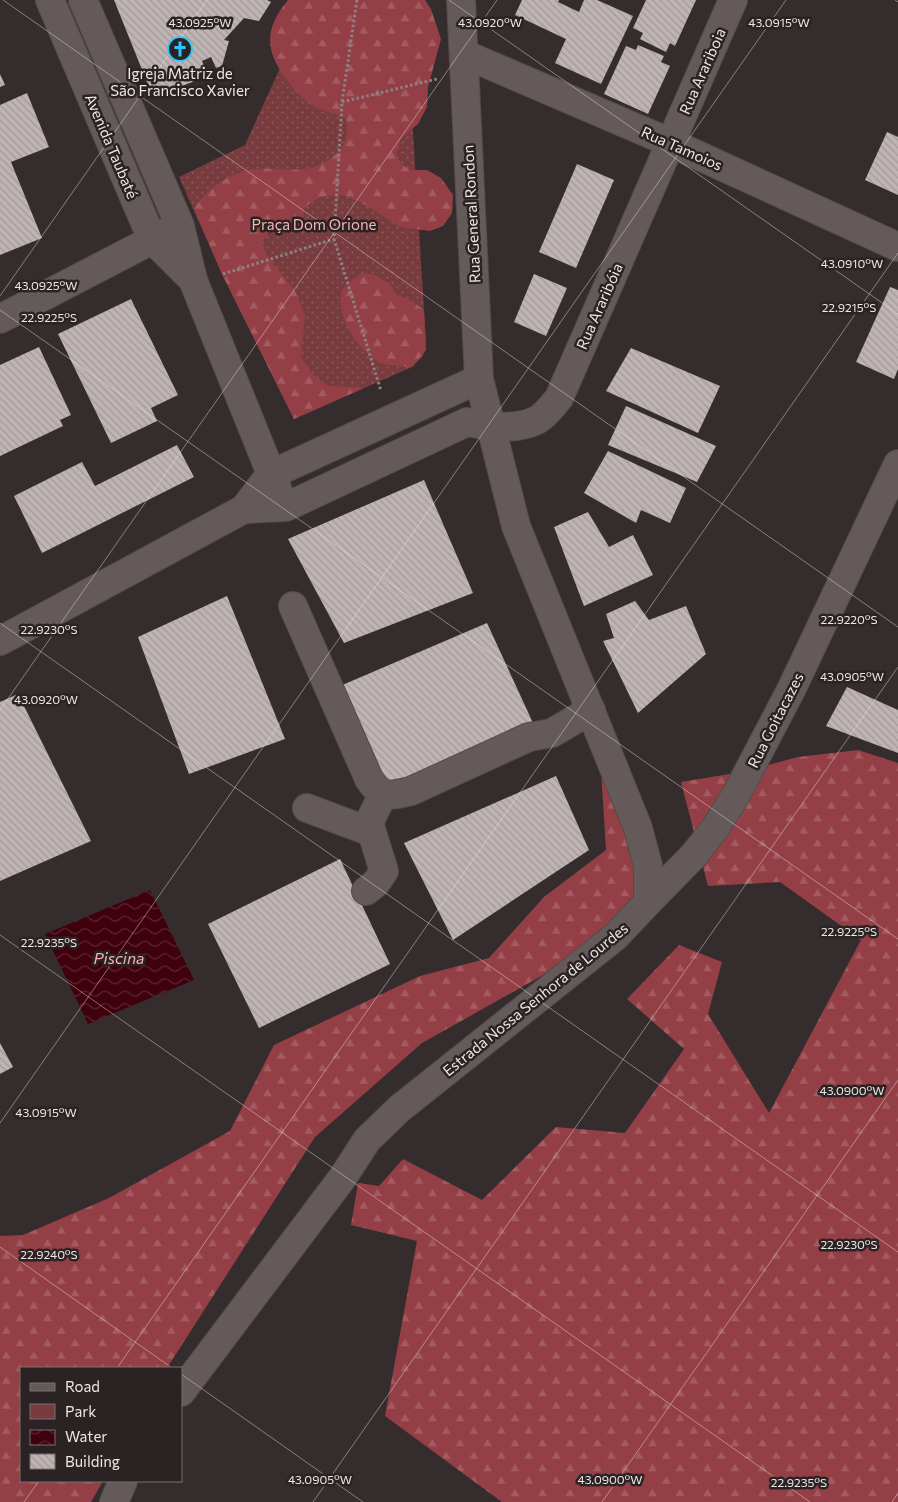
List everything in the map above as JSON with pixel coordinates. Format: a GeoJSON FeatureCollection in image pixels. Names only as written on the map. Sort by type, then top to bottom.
{"type":"FeatureCollection","features":[{"type":"Feature","properties":{"kind":"street","name":"Avenida Taubaté"},"geometry":{"type":"LineString","coordinates":[[50,0],[152,240],[193,280]]}},
{"type":"Feature","properties":{"kind":"street","name":"Avenida Taubaté"},"geometry":{"type":"LineString","coordinates":[[83,0],[180,226],[193,280],[270,475],[286,507]]}},
{"type":"Feature","properties":{"kind":"street","name":"Rua General Rondon"},"geometry":{"type":"LineString","coordinates":[[461,0],[479,379],[492,427]]}},
{"type":"Feature","properties":{"kind":"street","name":"Rua Arariboia"},"geometry":{"type":"LineString","coordinates":[[671,143],[733,0]]}},
{"type":"Feature","properties":{"kind":"street","name":"Rua Tamoios"},"geometry":{"type":"LineString","coordinates":[[464,64],[671,143],[898,247]]}},
{"type":"Feature","properties":{"kind":"street","name":"Rua Araribóia"},"geometry":{"type":"LineString","coordinates":[[286,507],[467,422],[492,427],[520,425],[538,420],[559,398],[671,143]]}},
{"type":"Feature","properties":{"kind":"street"},"geometry":{"type":"LineString","coordinates":[[0,318],[180,226]]}},
{"type":"Feature","properties":{"kind":"street"},"geometry":{"type":"LineString","coordinates":[[0,641],[244,509],[270,475],[479,379]]}},
{"type":"Feature","properties":{"kind":"street"},"geometry":{"type":"LineString","coordinates":[[492,427],[516,526],[638,828],[648,866],[648,902]]}},
{"type":"Feature","properties":{"kind":"street","name":"Rua Goitacazes"},"geometry":{"type":"LineString","coordinates":[[648,902],[694,855],[716,827],[736,795],[792,688],[898,464]]}},
{"type":"Feature","properties":{"kind":"street"},"geometry":{"type":"LineString","coordinates":[[244,509],[286,507]]}},
{"type":"Feature","properties":{"kind":"street"},"geometry":{"type":"LineString","coordinates":[[293,606],[369,779],[377,791],[383,794],[390,796],[410,791],[529,737],[544,716],[587,701]]}},
{"type":"Feature","properties":{"kind":"street"},"geometry":{"type":"LineString","coordinates":[[366,891],[376,883],[384,872],[369,820],[383,794]]}},
{"type":"Feature","properties":{"kind":"street"},"geometry":{"type":"LineString","coordinates":[[307,808],[371,832]]}},
{"type":"Feature","properties":{"kind":"street","name":"Estrada Nossa Senhora de Lourdes"},"geometry":{"type":"LineString","coordinates":[[182,1391],[344,1177],[367,1140],[399,1109],[616,936],[648,902]]}},
{"type":"Feature","properties":{"kind":"street"},"geometry":{"type":"LineString","coordinates":[[114,1502],[123,1482]]}},
{"type":"Feature","properties":{"kind":"path"},"geometry":{"type":"LineString","coordinates":[[357,0],[342,102],[334,239],[390,420]]}},
{"type":"Feature","properties":{"kind":"path"},"geometry":{"type":"LineString","coordinates":[[342,102],[410,84],[464,64]]}},
{"type":"Feature","properties":{"kind":"path"},"geometry":{"type":"LineString","coordinates":[[222,274],[334,239]]}},
{"type":"Feature","properties":{"kind":"green space"},"geometry":{"type":"Polygon","coordinates":[[[288,0],[425,0],[431,9],[441,39],[428,87],[427,107],[418,124],[401,138],[396,153],[401,164],[410,170],[427,170],[441,178],[453,195],[452,213],[443,226],[430,231],[401,227],[362,203],[344,195],[319,197],[304,208],[302,225],[295,231],[274,226],[262,242],[267,256],[295,291],[305,315],[301,357],[313,375],[329,386],[364,388],[294,419],[222,274],[194,209],[209,191],[222,181],[237,174],[244,171],[268,168],[301,170],[312,168],[335,155],[345,142],[347,133],[346,118],[307,102],[286,79],[274,58],[270,39],[271,29],[280,10],[288,0]]]}},
{"type":"Feature","properties":{"kind":"green space","name":"Praça Dom Orione"},"geometry":{"type":"Polygon","coordinates":[[[311,0],[410,84],[426,343],[423,356],[412,367],[294,419],[222,274],[179,177],[245,145],[311,0]]]}},
{"type":"Feature","properties":{"kind":"green space"},"geometry":{"type":"Polygon","coordinates":[[[362,273],[375,275],[391,285],[396,294],[412,301],[424,310],[426,350],[412,367],[386,364],[374,359],[358,344],[346,324],[340,303],[342,290],[346,284],[362,273]]]}},
{"type":"Feature","properties":{"kind":"green space"},"geometry":{"type":"Polygon","coordinates":[[[858,750],[898,763],[898,1502],[502,1502],[385,1416],[417,1241],[351,1225],[358,1183],[379,1186],[403,1159],[482,1200],[556,1127],[625,1133],[684,1049],[627,999],[679,945],[722,962],[708,1014],[769,1113],[861,940],[780,882],[708,886],[681,782],[742,772],[798,757],[858,750]]]}},
{"type":"Feature","properties":{"kind":"green space"},"geometry":{"type":"Polygon","coordinates":[[[623,766],[641,877],[618,933],[422,1043],[315,1137],[168,1367],[20,1367],[20,1482],[102,1482],[91,1502],[0,1502],[0,1236],[23,1235],[109,1198],[230,1131],[274,1045],[420,976],[489,958],[544,897],[606,850],[601,770],[623,766]]]}},
{"type":"Feature","properties":{"kind":"water","name":"Piscina"},"geometry":{"type":"Polygon","coordinates":[[[150,890],[194,980],[88,1024],[45,934],[150,890]]]}},
{"type":"Feature","properties":{"kind":"building","name":"Igreja Matriz de São Francisco Xavier"},"geometry":{"type":"Polygon","coordinates":[[[114,0],[267,0],[271,2],[259,21],[244,18],[224,40],[229,41],[222,66],[216,68],[211,57],[202,61],[208,76],[153,97],[114,0]]]}},
{"type":"Feature","properties":{"kind":"building"},"geometry":{"type":"Polygon","coordinates":[[[522,0],[559,0],[558,2],[579,12],[584,0],[597,0],[633,16],[601,84],[555,63],[566,39],[515,15],[522,0]]]}},
{"type":"Feature","properties":{"kind":"building"},"geometry":{"type":"Polygon","coordinates":[[[646,0],[696,0],[675,46],[670,43],[666,52],[640,39],[643,33],[633,28],[646,0]]]}},
{"type":"Feature","properties":{"kind":"building"},"geometry":{"type":"Polygon","coordinates":[[[638,45],[664,56],[661,62],[670,66],[648,114],[604,94],[626,46],[636,50],[638,45]]]}},
{"type":"Feature","properties":{"kind":"building"},"geometry":{"type":"Polygon","coordinates":[[[0,74],[5,85],[0,87],[0,74]]]}},
{"type":"Feature","properties":{"kind":"building"},"geometry":{"type":"Polygon","coordinates":[[[27,93],[49,147],[11,162],[42,238],[0,255],[0,105],[27,93]]]}},
{"type":"Feature","properties":{"kind":"building"},"geometry":{"type":"Polygon","coordinates":[[[887,132],[898,137],[898,195],[865,180],[887,132]]]}},
{"type":"Feature","properties":{"kind":"building"},"geometry":{"type":"Polygon","coordinates":[[[577,164],[614,180],[576,268],[539,252],[577,164]]]}},
{"type":"Feature","properties":{"kind":"building"},"geometry":{"type":"Polygon","coordinates":[[[534,274],[567,288],[546,336],[514,322],[534,274]]]}},
{"type":"Feature","properties":{"kind":"building"},"geometry":{"type":"Polygon","coordinates":[[[890,287],[898,290],[898,369],[894,379],[856,362],[890,287]]]}},
{"type":"Feature","properties":{"kind":"building"},"geometry":{"type":"Polygon","coordinates":[[[131,299],[178,395],[151,408],[157,421],[111,443],[58,334],[131,299]]]}},
{"type":"Feature","properties":{"kind":"building"},"geometry":{"type":"Polygon","coordinates":[[[39,347],[71,415],[60,420],[63,426],[0,456],[0,365],[39,347]]]}},
{"type":"Feature","properties":{"kind":"building"},"geometry":{"type":"Polygon","coordinates":[[[631,348],[720,386],[698,433],[606,391],[631,348]]]}},
{"type":"Feature","properties":{"kind":"building"},"geometry":{"type":"Polygon","coordinates":[[[626,406],[716,446],[697,482],[608,445],[626,406]]]}},
{"type":"Feature","properties":{"kind":"building"},"geometry":{"type":"Polygon","coordinates":[[[177,445],[194,477],[42,553],[14,496],[82,462],[95,486],[177,445]]]}},
{"type":"Feature","properties":{"kind":"building"},"geometry":{"type":"Polygon","coordinates":[[[608,451],[686,488],[670,523],[641,510],[636,523],[584,493],[608,451]]]}},
{"type":"Feature","properties":{"kind":"building"},"geometry":{"type":"Polygon","coordinates":[[[424,480],[473,593],[344,643],[288,539],[424,480]]]}},
{"type":"Feature","properties":{"kind":"building"},"geometry":{"type":"Polygon","coordinates":[[[588,512],[609,547],[633,535],[653,575],[584,606],[554,527],[588,512]]]}},
{"type":"Feature","properties":{"kind":"building"},"geometry":{"type":"Polygon","coordinates":[[[227,596],[285,739],[189,774],[138,637],[227,596]]]}},
{"type":"Feature","properties":{"kind":"building"},"geometry":{"type":"Polygon","coordinates":[[[635,601],[649,620],[686,606],[706,654],[638,713],[603,641],[614,638],[606,614],[635,601]]]}},
{"type":"Feature","properties":{"kind":"building"},"geometry":{"type":"Polygon","coordinates":[[[487,623],[533,723],[387,789],[333,689],[487,623]]]}},
{"type":"Feature","properties":{"kind":"building"},"geometry":{"type":"Polygon","coordinates":[[[847,687],[898,710],[898,753],[826,726],[847,687]]]}},
{"type":"Feature","properties":{"kind":"building"},"geometry":{"type":"Polygon","coordinates":[[[18,694],[91,841],[0,881],[0,702],[18,694]]]}},
{"type":"Feature","properties":{"kind":"building"},"geometry":{"type":"Polygon","coordinates":[[[556,776],[589,850],[453,940],[404,843],[556,776]]]}},
{"type":"Feature","properties":{"kind":"building"},"geometry":{"type":"Polygon","coordinates":[[[340,859],[390,964],[259,1028],[208,924],[340,859]]]}},
{"type":"Feature","properties":{"kind":"building"},"geometry":{"type":"Polygon","coordinates":[[[0,1043],[13,1067],[0,1074],[0,1043]]]}},
{"type":"Feature","properties":{"kind":"place","name":"Igreja Matriz de São Francisco Xavier"},"geometry":{"type":"Point","coordinates":[180,49]}}]}
